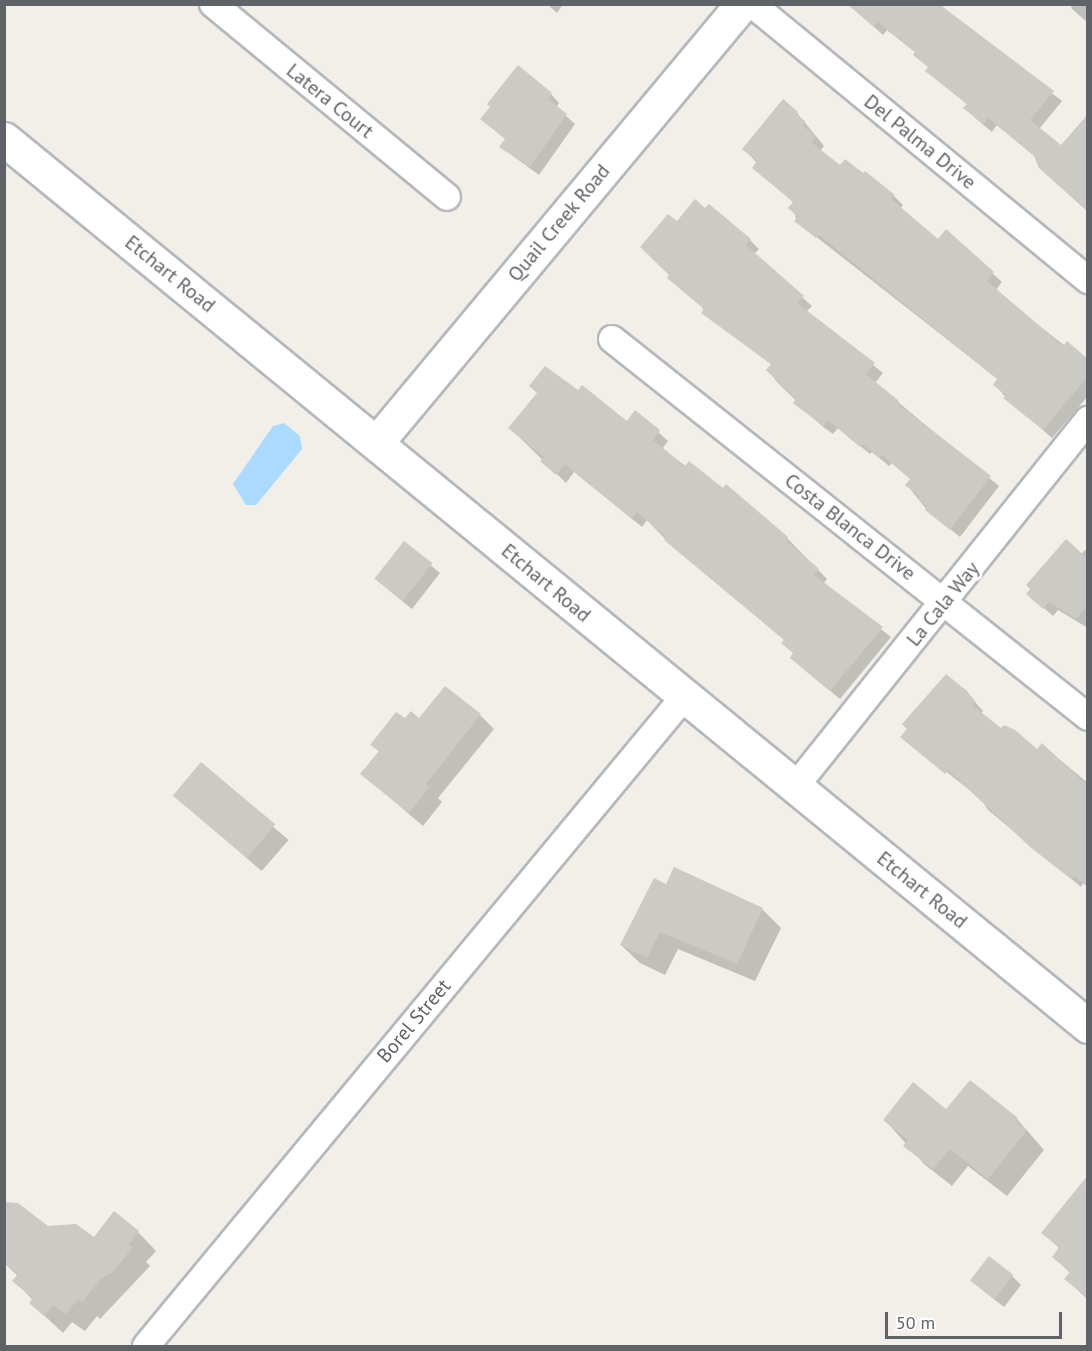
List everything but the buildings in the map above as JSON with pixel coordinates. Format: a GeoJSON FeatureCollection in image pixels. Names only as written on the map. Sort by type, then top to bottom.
{"type":"FeatureCollection","features":[{"type":"Feature","properties":{"kind":"street","name":"Latera Court"},"geometry":{"type":"LineString","coordinates":[[213,4],[447,197]]}},
{"type":"Feature","properties":{"kind":"street","name":"Quail Creek Road"},"geometry":{"type":"LineString","coordinates":[[377,442],[742,4]]}},
{"type":"Feature","properties":{"kind":"street","name":"Del Palma Drive"},"geometry":{"type":"LineString","coordinates":[[752,4],[1088,280]]}},
{"type":"Feature","properties":{"kind":"street","name":"Etchart Road"},"geometry":{"type":"LineString","coordinates":[[4,139],[377,442],[683,698],[1088,1026]]}},
{"type":"Feature","properties":{"kind":"street","name":"Costa Blanca Drive"},"geometry":{"type":"LineString","coordinates":[[612,339],[1088,717]]}},
{"type":"Feature","properties":{"kind":"street","name":"La Cala Way"},"geometry":{"type":"LineString","coordinates":[[795,787],[1088,420]]}},
{"type":"Feature","properties":{"kind":"street","name":"Borel Street"},"geometry":{"type":"LineString","coordinates":[[147,1347],[683,698]]}},
{"type":"Feature","properties":{"kind":"water"},"geometry":{"type":"Polygon","coordinates":[[[284,423],[300,436],[302,449],[256,505],[246,505],[233,484],[273,426],[284,423]]]}}]}
